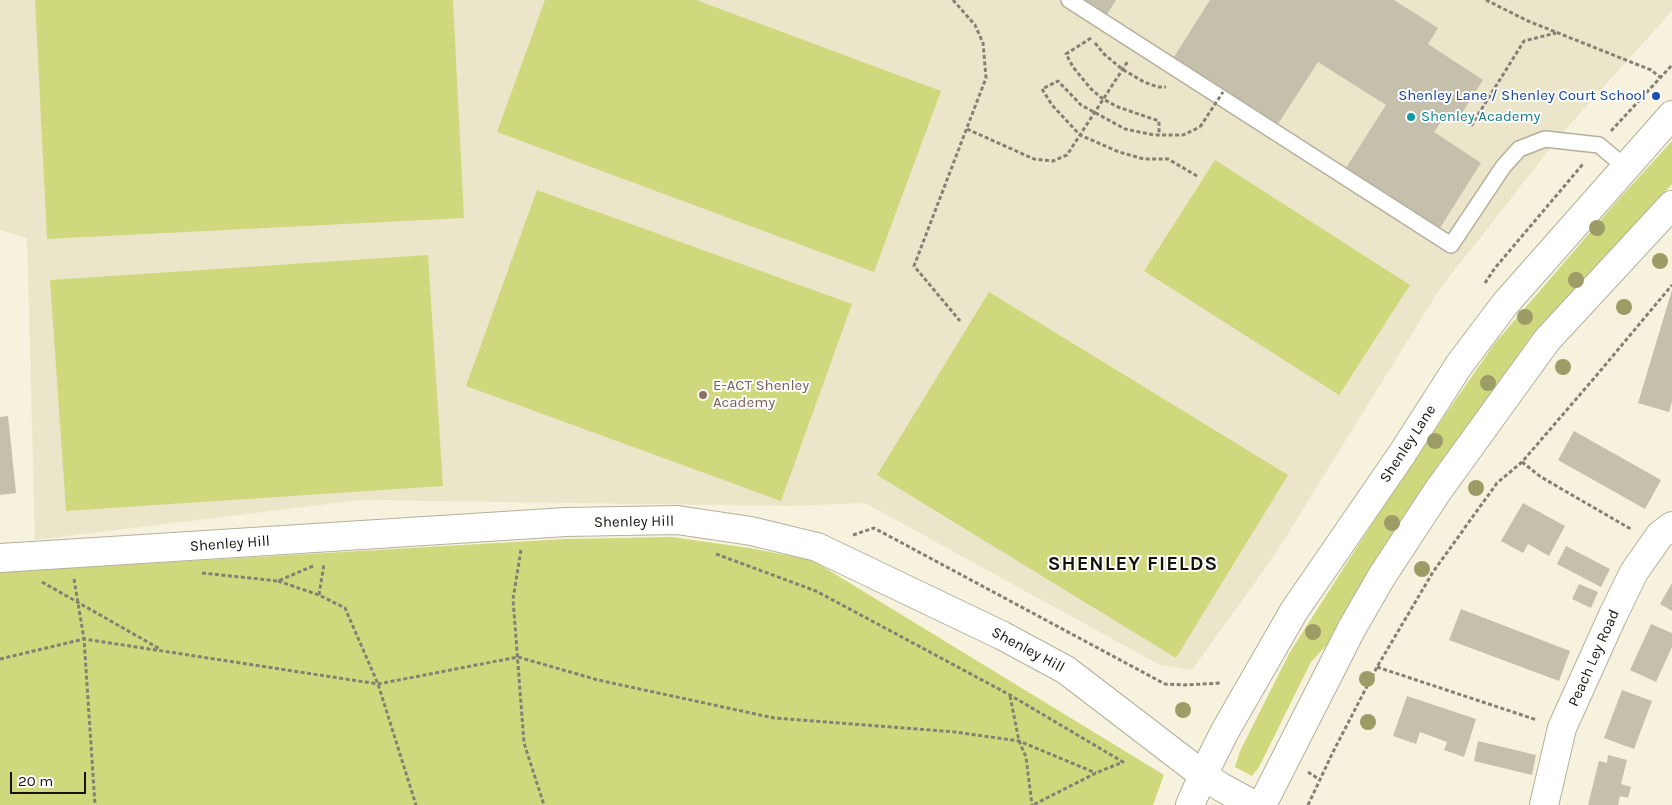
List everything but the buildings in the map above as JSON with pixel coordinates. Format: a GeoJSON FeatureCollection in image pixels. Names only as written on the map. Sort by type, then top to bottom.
{"type":"FeatureCollection","features":[{"type":"Feature","properties":{"kind":"main road","name":"Shenley Lane"},"geometry":{"type":"LineString","coordinates":[[1190,805],[1202,775],[1225,731],[1294,611],[1402,454],[1459,365],[1505,304],[1672,114]]}},
{"type":"Feature","properties":{"kind":"main road"},"geometry":{"type":"LineString","coordinates":[[1262,805],[1352,628],[1382,576],[1437,492],[1547,340],[1672,206]]}},
{"type":"Feature","properties":{"kind":"main road","name":"Shenley Hill"},"geometry":{"type":"LineString","coordinates":[[0,558],[566,522],[677,520],[751,531],[817,547],[1003,636],[1066,670],[1202,775],[1254,805]]}},
{"type":"Feature","properties":{"kind":"main road","name":"Peach Ley Road"},"geometry":{"type":"LineString","coordinates":[[1544,805],[1562,728],[1613,615],[1634,572],[1660,535],[1672,526]]}},
{"type":"Feature","properties":{"kind":"lane"},"geometry":{"type":"LineString","coordinates":[[1069,0],[1451,245],[1502,166],[1519,149],[1545,138],[1599,145],[1625,167]]}},
{"type":"Feature","properties":{"kind":"path"},"geometry":{"type":"LineString","coordinates":[[953,0],[975,25],[983,43],[986,78],[914,266],[960,321]]}},
{"type":"Feature","properties":{"kind":"path"},"geometry":{"type":"LineString","coordinates":[[1486,0],[1528,21],[1651,70],[1660,77]]}},
{"type":"Feature","properties":{"kind":"path"},"geometry":{"type":"LineString","coordinates":[[1471,126],[1524,40],[1557,32]]}},
{"type":"Feature","properties":{"kind":"path"},"geometry":{"type":"LineString","coordinates":[[1159,135],[1159,120],[1118,107],[1103,99],[1091,89],[1073,67],[1066,54],[1091,37],[1104,54],[1122,69],[1144,82],[1158,87],[1196,82]]}},
{"type":"Feature","properties":{"kind":"path"},"geometry":{"type":"LineString","coordinates":[[967,129],[1034,159],[1053,161],[1067,154],[1128,60]]}},
{"type":"Feature","properties":{"kind":"path"},"geometry":{"type":"LineString","coordinates":[[1197,176],[1168,160],[1144,159],[1118,152],[1080,135],[1052,105],[1042,89],[1058,81],[1081,105],[1094,113],[1125,129],[1159,135],[1183,134],[1200,127],[1223,92]]}},
{"type":"Feature","properties":{"kind":"path"},"geometry":{"type":"LineString","coordinates":[[1308,805],[1376,667],[1433,572],[1497,483],[1522,462],[1672,285]]}},
{"type":"Feature","properties":{"kind":"path"},"geometry":{"type":"LineString","coordinates":[[1522,462],[1541,477],[1628,528]]}},
{"type":"Feature","properties":{"kind":"path"},"geometry":{"type":"LineString","coordinates":[[817,547],[874,528],[1165,684],[1228,683]]}},
{"type":"Feature","properties":{"kind":"path"},"geometry":{"type":"LineString","coordinates":[[522,545],[513,599],[524,743],[544,805]]}},
{"type":"Feature","properties":{"kind":"path"},"geometry":{"type":"LineString","coordinates":[[707,551],[816,591],[1010,695],[1124,762],[1096,773],[1033,805],[1026,757],[1019,741],[1010,695]]}},
{"type":"Feature","properties":{"kind":"path"},"geometry":{"type":"LineString","coordinates":[[278,581],[324,561],[319,595]]}},
{"type":"Feature","properties":{"kind":"path"},"geometry":{"type":"LineString","coordinates":[[194,573],[278,581],[319,595],[345,608],[378,684],[416,805]]}},
{"type":"Feature","properties":{"kind":"path"},"geometry":{"type":"LineString","coordinates":[[74,579],[84,639],[95,805]]}},
{"type":"Feature","properties":{"kind":"path"},"geometry":{"type":"LineString","coordinates":[[66,580],[83,579]]}},
{"type":"Feature","properties":{"kind":"path"},"geometry":{"type":"LineString","coordinates":[[42,582],[163,650]]}},
{"type":"Feature","properties":{"kind":"path"},"geometry":{"type":"LineString","coordinates":[[34,583],[50,582]]}},
{"type":"Feature","properties":{"kind":"path"},"geometry":{"type":"LineString","coordinates":[[0,659],[84,639],[378,684],[518,657],[598,680],[774,718],[955,732],[1019,741],[1096,773]]}},
{"type":"Feature","properties":{"kind":"path"},"geometry":{"type":"LineString","coordinates":[[1376,667],[1562,728]]}},
{"type":"Feature","properties":{"kind":"shaded area","name":"E-ACT Shenley Academy"},"geometry":{"type":"Polygon","coordinates":[[[0,0],[1672,0],[1672,11],[1564,131],[1439,290],[1274,556],[1192,670],[1158,664],[865,503],[789,506],[360,500],[35,540],[27,238],[0,230],[0,0]]]}},
{"type":"Feature","properties":{"kind":"green space"},"geometry":{"type":"Polygon","coordinates":[[[35,0],[453,0],[464,218],[47,239],[35,0]]]}},
{"type":"Feature","properties":{"kind":"green space"},"geometry":{"type":"Polygon","coordinates":[[[545,0],[696,0],[941,91],[874,272],[497,132],[545,0]]]}},
{"type":"Feature","properties":{"kind":"green space"},"geometry":{"type":"Polygon","coordinates":[[[1672,141],[1672,184],[1539,333],[1340,631],[1311,662],[1259,767],[1252,776],[1235,767],[1240,751],[1290,652],[1398,483],[1495,343],[1617,201],[1672,141]]]}},
{"type":"Feature","properties":{"kind":"green space"},"geometry":{"type":"Polygon","coordinates":[[[1215,160],[1410,285],[1339,395],[1144,271],[1215,160]]]}},
{"type":"Feature","properties":{"kind":"green space"},"geometry":{"type":"Polygon","coordinates":[[[537,190],[852,304],[781,501],[466,386],[537,190]]]}},
{"type":"Feature","properties":{"kind":"green space"},"geometry":{"type":"Polygon","coordinates":[[[428,255],[443,486],[66,511],[50,280],[428,255]]]}},
{"type":"Feature","properties":{"kind":"green space"},"geometry":{"type":"Polygon","coordinates":[[[989,292],[1288,475],[1176,658],[877,475],[989,292]]]}},
{"type":"Feature","properties":{"kind":"green space"},"geometry":{"type":"Polygon","coordinates":[[[672,537],[749,548],[812,560],[1164,775],[1153,805],[0,805],[0,572],[565,539],[672,537]]]}},
{"type":"Feature","properties":{"kind":"place","name":"Shenley Lane / Shenley Court School"},"geometry":{"type":"Point","coordinates":[1656,96]}},
{"type":"Feature","properties":{"kind":"place","name":"Shenley Academy"},"geometry":{"type":"Point","coordinates":[1411,117]}},
{"type":"Feature","properties":{"kind":"place","name":"E-ACT Shenley Academy"},"geometry":{"type":"Point","coordinates":[703,395]}},
{"type":"Feature","properties":{"kind":"district","name":"SHENLEY FIELDS"},"geometry":{"type":"Point","coordinates":[1133,564]}}]}
